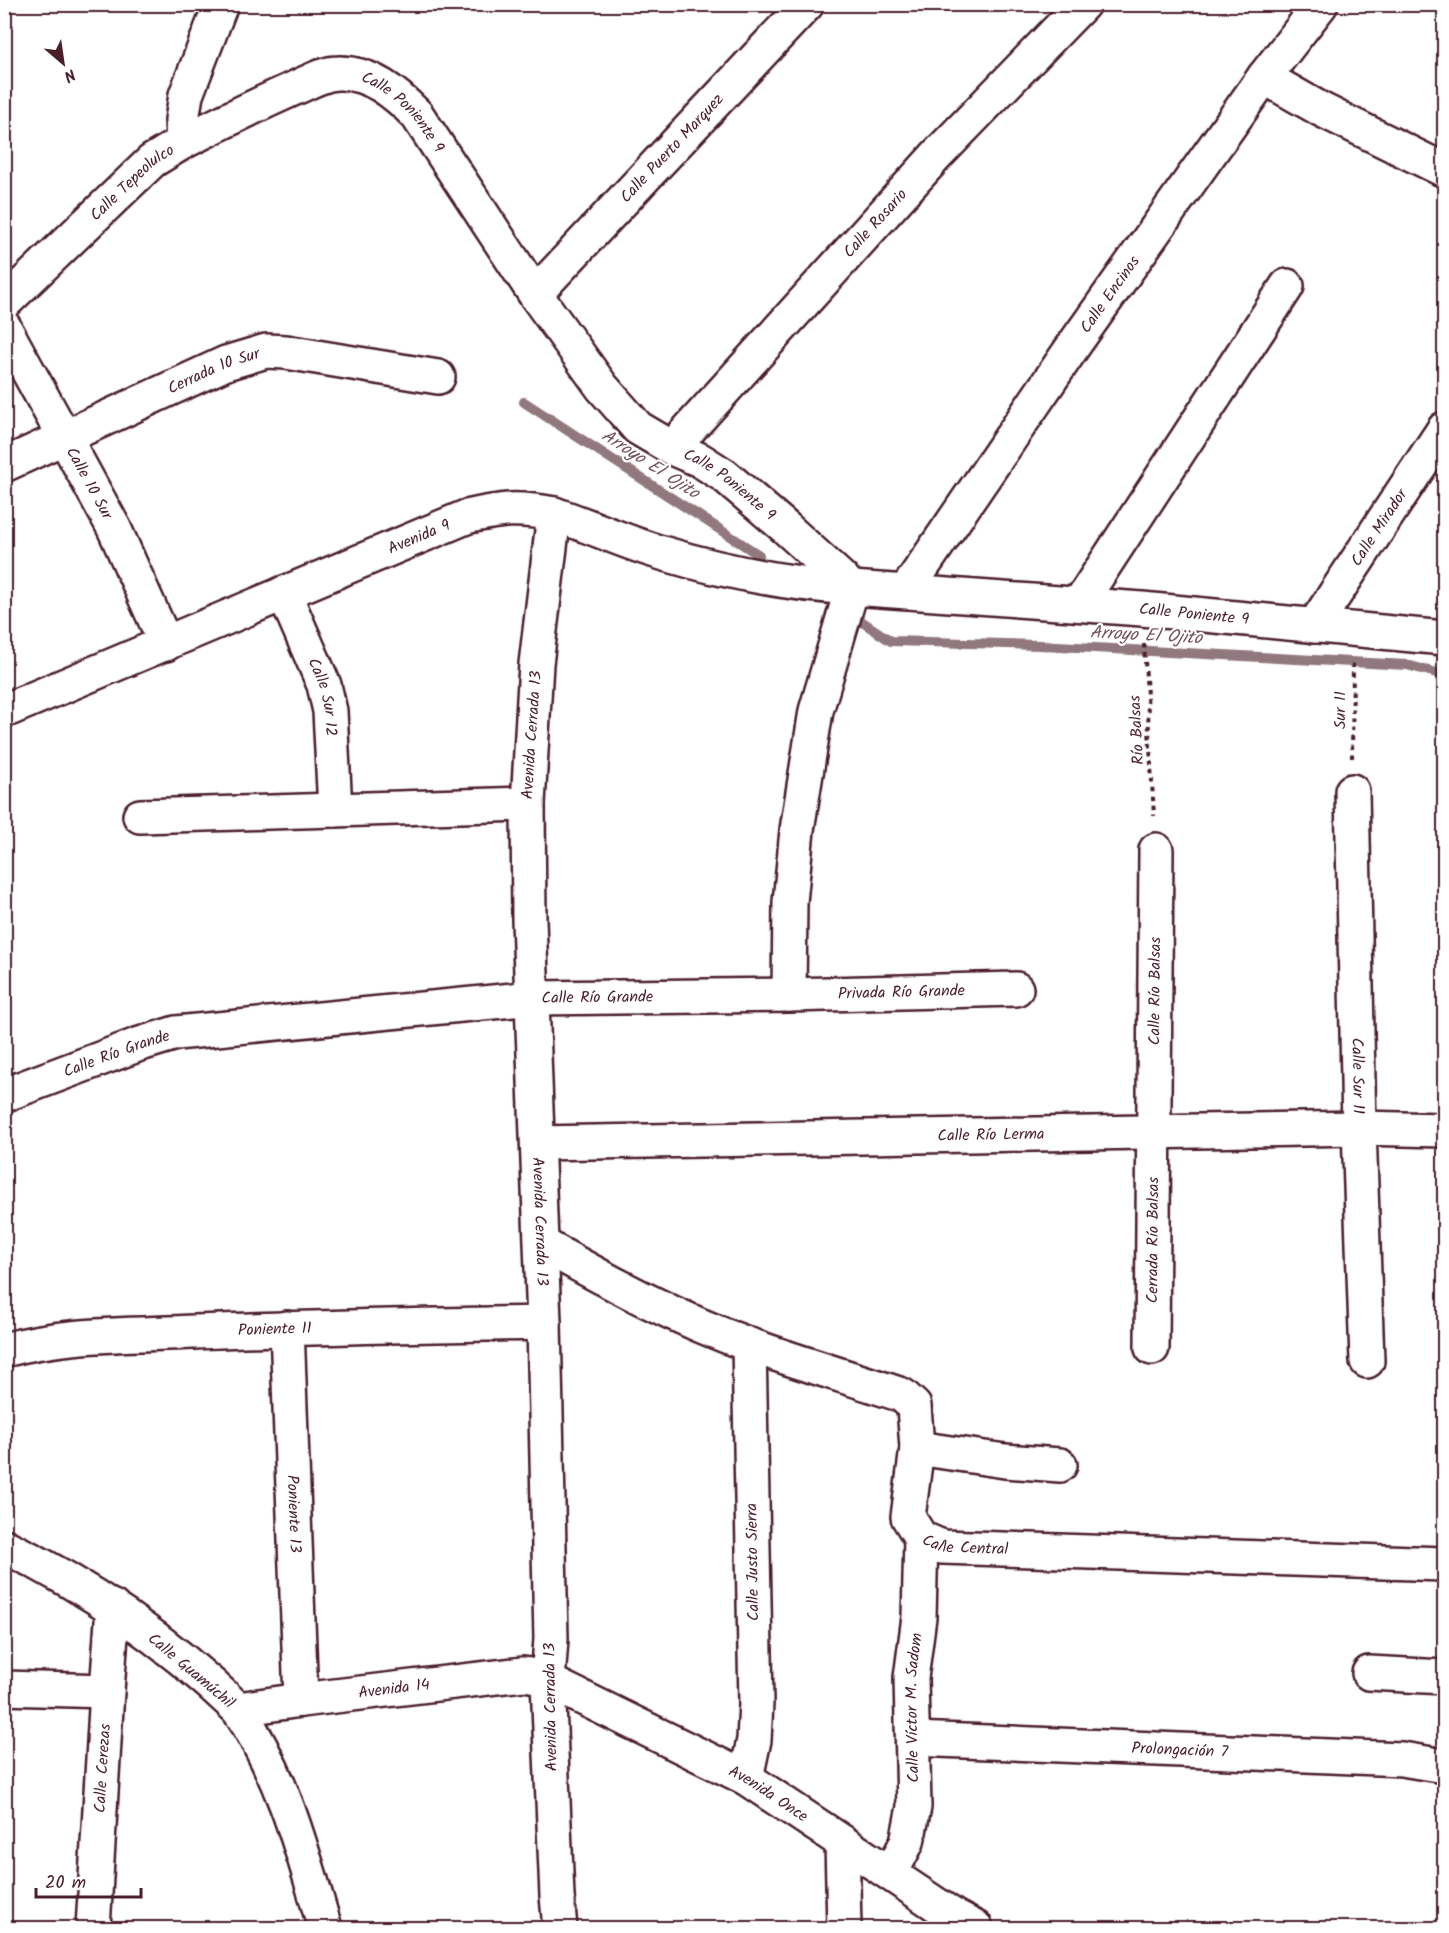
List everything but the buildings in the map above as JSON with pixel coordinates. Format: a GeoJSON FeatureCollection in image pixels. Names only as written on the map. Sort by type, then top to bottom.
{"type":"FeatureCollection","features":[{"type":"Feature","properties":{"kind":"street","name":"Calle Tepeolulco"},"geometry":{"type":"LineString","coordinates":[[4,303],[152,162],[183,142],[182,120],[186,95],[221,4]]}},
{"type":"Feature","properties":{"kind":"street","name":"Calle Puerto Marquez"},"geometry":{"type":"LineString","coordinates":[[536,294],[807,4]]}},
{"type":"Feature","properties":{"kind":"street","name":"Calle Rosario"},"geometry":{"type":"LineString","coordinates":[[672,448],[936,156],[1083,4]]}},
{"type":"Feature","properties":{"kind":"street","name":"Calle Encinos"},"geometry":{"type":"LineString","coordinates":[[906,591],[1076,342],[1264,76],[1321,4]]}},
{"type":"Feature","properties":{"kind":"street","name":"Calle Poniente 9"},"geometry":{"type":"LineString","coordinates":[[183,142],[239,112],[321,77],[337,73],[369,79],[396,94],[417,115],[536,294],[602,387],[638,428],[672,448],[700,460],[725,476],[852,588],[1142,609],[1444,638]]}},
{"type":"Feature","properties":{"kind":"street"},"geometry":{"type":"LineString","coordinates":[[1264,76],[1322,110],[1444,170]]}},
{"type":"Feature","properties":{"kind":"street"},"geometry":{"type":"LineString","coordinates":[[1079,604],[1287,286]]}},
{"type":"Feature","properties":{"kind":"street","name":"Calle 10 Sur"},"geometry":{"type":"LineString","coordinates":[[4,327],[114,528],[166,644]]}},
{"type":"Feature","properties":{"kind":"street","name":"Cerrada 10 Sur"},"geometry":{"type":"LineString","coordinates":[[4,465],[226,363],[266,351],[286,352],[438,376]]}},
{"type":"Feature","properties":{"kind":"street","name":"Calle Mirador"},"geometry":{"type":"LineString","coordinates":[[1314,626],[1444,429]]}},
{"type":"Feature","properties":{"kind":"street","name":"Avenida 9"},"geometry":{"type":"LineString","coordinates":[[4,711],[466,517],[504,509],[528,509],[554,514],[662,553],[750,576],[806,585],[852,588]]}},
{"type":"Feature","properties":{"kind":"street","name":"Avenida Cerrada 13"},"geometry":{"type":"LineString","coordinates":[[554,514],[537,664],[528,804],[529,920],[544,1323],[550,1639],[548,1681],[560,1929]]}},
{"type":"Feature","properties":{"kind":"street"},"geometry":{"type":"LineString","coordinates":[[789,995],[790,902],[797,830],[816,711],[852,588]]}},
{"type":"Feature","properties":{"kind":"street","name":"Calle Sur 12"},"geometry":{"type":"LineString","coordinates":[[284,593],[324,685],[330,711],[335,810]]}},
{"type":"Feature","properties":{"kind":"street","name":"Calle Sur 11"},"geometry":{"type":"LineString","coordinates":[[1352,791],[1359,1128],[1367,1361]]}},
{"type":"Feature","properties":{"kind":"street"},"geometry":{"type":"LineString","coordinates":[[140,816],[528,804]]}},
{"type":"Feature","properties":{"kind":"street","name":"Calle Río Balsas"},"geometry":{"type":"LineString","coordinates":[[1152,1133],[1156,850]]}},
{"type":"Feature","properties":{"kind":"street","name":"Privada Río Grande"},"geometry":{"type":"LineString","coordinates":[[789,995],[1016,989]]}},
{"type":"Feature","properties":{"kind":"street","name":"Calle Río Grande"},"geometry":{"type":"LineString","coordinates":[[4,1095],[137,1045],[176,1033],[533,998],[789,995]]}},
{"type":"Feature","properties":{"kind":"street","name":"Calle Río Lerma"},"geometry":{"type":"LineString","coordinates":[[538,1143],[1359,1128],[1444,1130]]}},
{"type":"Feature","properties":{"kind":"street","name":"Cerrada Río Balsas"},"geometry":{"type":"LineString","coordinates":[[1152,1133],[1152,1348]]}},
{"type":"Feature","properties":{"kind":"street","name":"Calle Central"},"geometry":{"type":"LineString","coordinates":[[542,1244],[598,1276],[663,1308],[749,1345],[902,1395],[914,1406],[917,1448],[908,1516],[921,1538],[942,1547],[1444,1564]]}},
{"type":"Feature","properties":{"kind":"street","name":"Poniente 11"},"geometry":{"type":"LineString","coordinates":[[4,1350],[34,1342],[73,1337],[287,1328],[544,1323]]}},
{"type":"Feature","properties":{"kind":"street","name":"Poniente 13"},"geometry":{"type":"LineString","coordinates":[[287,1328],[301,1700]]}},
{"type":"Feature","properties":{"kind":"street","name":"Calle Justo Sierra"},"geometry":{"type":"LineString","coordinates":[[746,1778],[754,1740],[756,1703],[749,1345]]}},
{"type":"Feature","properties":{"kind":"street"},"geometry":{"type":"LineString","coordinates":[[917,1448],[1005,1461],[1060,1466]]}},
{"type":"Feature","properties":{"kind":"street","name":"Calle Víctor M. Sadom"},"geometry":{"type":"LineString","coordinates":[[891,1873],[907,1842],[914,1808],[911,1678],[919,1617],[921,1538]]}},
{"type":"Feature","properties":{"kind":"street","name":"Calle Guamúchil"},"geometry":{"type":"LineString","coordinates":[[4,1546],[36,1561],[113,1607],[198,1673],[238,1709],[262,1746],[275,1775],[325,1929]]}},
{"type":"Feature","properties":{"kind":"street","name":"Calle Cerezas"},"geometry":{"type":"LineString","coordinates":[[93,1929],[106,1690],[113,1607]]}},
{"type":"Feature","properties":{"kind":"street"},"geometry":{"type":"LineString","coordinates":[[1369,1673],[1444,1677]]}},
{"type":"Feature","properties":{"kind":"street","name":"Avenida 14"},"geometry":{"type":"LineString","coordinates":[[238,1709],[523,1674],[548,1681]]}},
{"type":"Feature","properties":{"kind":"street","name":"Avenida Once"},"geometry":{"type":"LineString","coordinates":[[548,1681],[746,1778],[976,1929]]}},
{"type":"Feature","properties":{"kind":"street"},"geometry":{"type":"LineString","coordinates":[[4,1688],[106,1690]]}},
{"type":"Feature","properties":{"kind":"street","name":"Prolongación 7"},"geometry":{"type":"LineString","coordinates":[[914,1739],[1402,1759],[1444,1766]]}},
{"type":"Feature","properties":{"kind":"street"},"geometry":{"type":"LineString","coordinates":[[842,1842],[844,1929]]}},
{"type":"Feature","properties":{"kind":"path","name":"Río Balsas"},"geometry":{"type":"LineString","coordinates":[[1142,609],[1156,850]]}},
{"type":"Feature","properties":{"kind":"path","name":"Sur 11"},"geometry":{"type":"LineString","coordinates":[[1352,791],[1353,629]]}},
{"type":"Feature","properties":{"kind":"waterway","name":"Arroyo El Ojito"},"geometry":{"type":"LineString","coordinates":[[524,402],[759,555]]}},
{"type":"Feature","properties":{"kind":"waterway","name":"Arroyo El Ojito"},"geometry":{"type":"LineString","coordinates":[[852,615],[891,641],[1039,645],[1407,665],[1444,675]]}}]}
